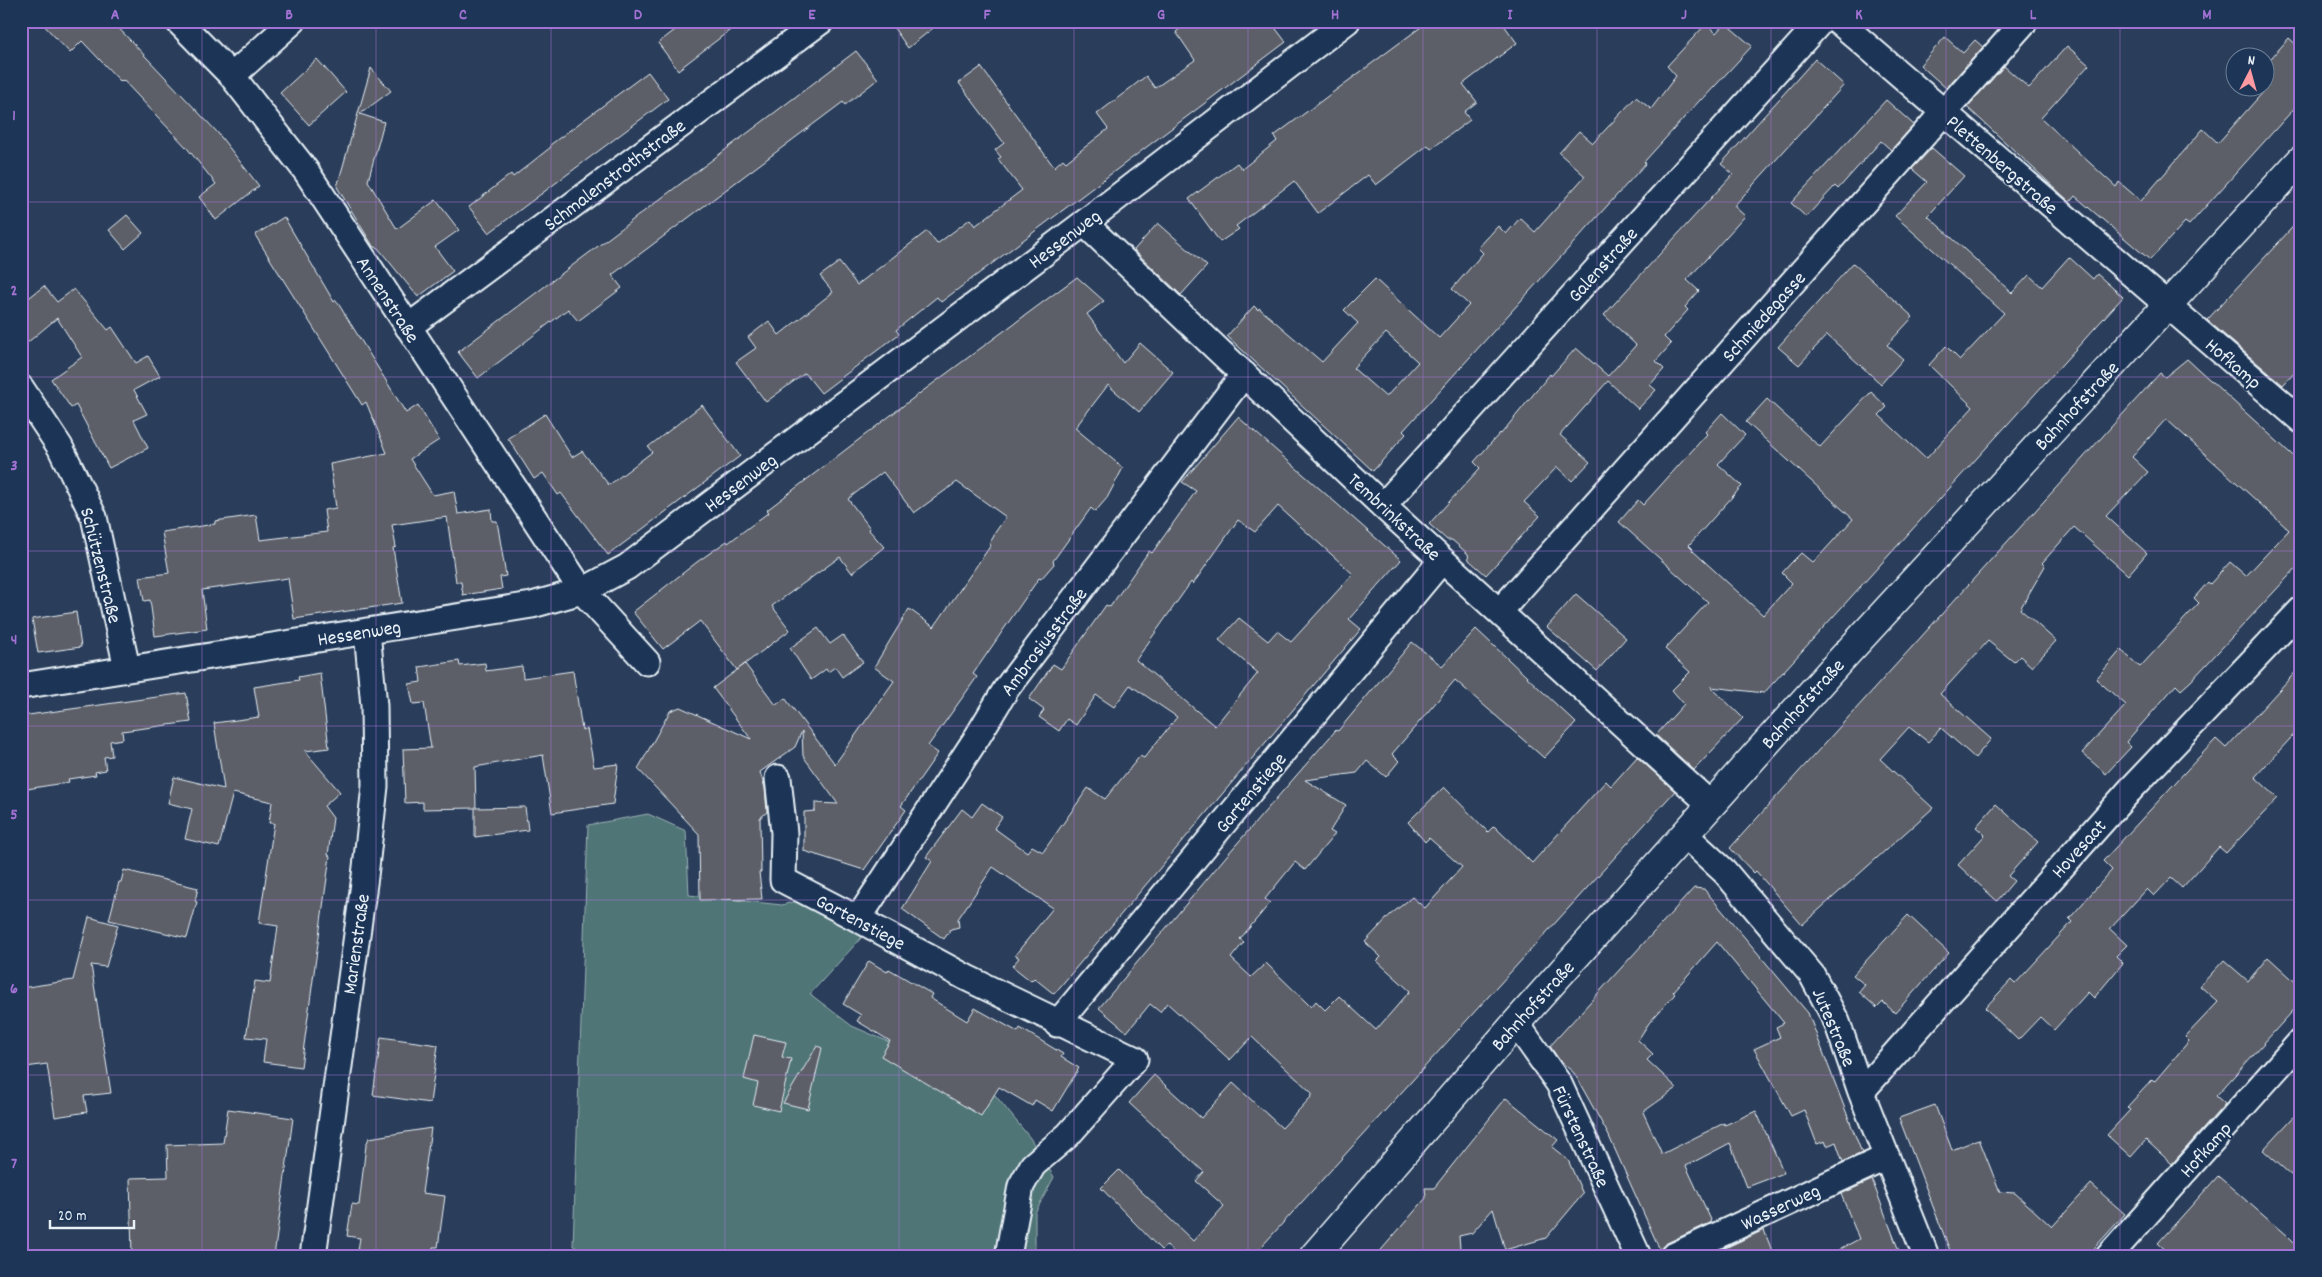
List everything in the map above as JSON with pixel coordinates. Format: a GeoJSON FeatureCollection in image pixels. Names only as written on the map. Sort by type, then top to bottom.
{"type":"FeatureCollection","features":[{"type":"Feature","properties":{"kind":"street","name":"Annenstraße"},"geometry":{"type":"LineString","coordinates":[[178,21],[232,76],[306,171],[582,591]]}},
{"type":"Feature","properties":{"kind":"street"},"geometry":{"type":"LineString","coordinates":[[232,76],[294,21]]}},
{"type":"Feature","properties":{"kind":"street","name":"Schmalenstrothstraße"},"geometry":{"type":"LineString","coordinates":[[408,327],[821,21]]}},
{"type":"Feature","properties":{"kind":"street","name":"Galenstraße"},"geometry":{"type":"LineString","coordinates":[[1383,506],[1821,21]]}},
{"type":"Feature","properties":{"kind":"street","name":"Plettenbergstraße"},"geometry":{"type":"LineString","coordinates":[[1838,21],[2168,305]]}},
{"type":"Feature","properties":{"kind":"street","name":"Schmiedegasse"},"geometry":{"type":"LineString","coordinates":[[1500,611],[2025,21]]}},
{"type":"Feature","properties":{"kind":"street","name":"Hessenweg"},"geometry":{"type":"LineString","coordinates":[[21,686],[532,605],[582,591],[627,567],[1084,223],[1340,23]]}},
{"type":"Feature","properties":{"kind":"street","name":"Bahnhofstraße"},"geometry":{"type":"LineString","coordinates":[[1314,1256],[1516,1023],[1836,664],[2301,160]]}},
{"type":"Feature","properties":{"kind":"street","name":"Tembrinkstraße"},"geometry":{"type":"LineString","coordinates":[[1084,223],[1383,506],[1711,805]]}},
{"type":"Feature","properties":{"kind":"street","name":"Hofkamp"},"geometry":{"type":"LineString","coordinates":[[2168,305],[2301,420]]}},
{"type":"Feature","properties":{"kind":"street","name":"Ambrosiusstraße"},"geometry":{"type":"LineString","coordinates":[[858,919],[976,739],[1006,689],[1244,374]]}},
{"type":"Feature","properties":{"kind":"street","name":"Schützenstraße"},"geometry":{"type":"LineString","coordinates":[[21,388],[60,447],[94,517],[126,668]]}},
{"type":"Feature","properties":{"kind":"street","name":"Gartenstiege"},"geometry":{"type":"LineString","coordinates":[[1058,1024],[1442,560]]}},
{"type":"Feature","properties":{"kind":"street"},"geometry":{"type":"LineString","coordinates":[[582,591],[647,662]]}},
{"type":"Feature","properties":{"kind":"street","name":"Hovesaat"},"geometry":{"type":"LineString","coordinates":[[1862,1092],[2131,788],[2301,610]]}},
{"type":"Feature","properties":{"kind":"street","name":"Marienstraße"},"geometry":{"type":"LineString","coordinates":[[313,1256],[365,876],[374,786],[374,706],[367,631]]}},
{"type":"Feature","properties":{"kind":"street","name":"Gartenstiege"},"geometry":{"type":"LineString","coordinates":[[778,778],[784,833],[783,880],[967,978],[1058,1024],[1135,1059],[1068,1135],[1033,1165],[1021,1186],[1008,1256]]}},
{"type":"Feature","properties":{"kind":"street","name":"Jutestraße"},"geometry":{"type":"LineString","coordinates":[[1685,835],[1725,872],[1812,975],[1838,1022],[1862,1092],[1926,1256]]}},
{"type":"Feature","properties":{"kind":"street","name":"Fürstenstraße"},"geometry":{"type":"LineString","coordinates":[[1516,1023],[1559,1084],[1638,1256]]}},
{"type":"Feature","properties":{"kind":"street","name":"Hofkamp"},"geometry":{"type":"LineString","coordinates":[[2109,1256],[2301,1042]]}},
{"type":"Feature","properties":{"kind":"street","name":"Wasserweg"},"geometry":{"type":"LineString","coordinates":[[1673,1256],[1887,1157]]}},
{"type":"Feature","properties":{"kind":"green space"},"geometry":{"type":"Polygon","coordinates":[[[648,814],[686,831],[689,895],[782,905],[797,901],[863,936],[810,994],[852,1026],[938,1063],[995,1095],[1030,1138],[1054,1177],[1035,1213],[1035,1256],[593,1256],[573,1246],[588,825],[648,814]]]}},
{"type":"Feature","properties":{"kind":"building"},"geometry":{"type":"Polygon","coordinates":[[[40,21],[112,21],[217,132],[259,186],[216,220],[199,197],[216,184],[187,148],[123,80],[121,82],[82,41],[70,53],[40,21]]]}},
{"type":"Feature","properties":{"kind":"building"},"geometry":{"type":"Polygon","coordinates":[[[687,21],[742,21],[678,70],[658,43],[687,21]]]}},
{"type":"Feature","properties":{"kind":"building"},"geometry":{"type":"Polygon","coordinates":[[[889,21],[942,21],[908,48],[889,21]]]}},
{"type":"Feature","properties":{"kind":"building"},"geometry":{"type":"Polygon","coordinates":[[[1189,21],[1270,21],[1286,42],[941,302],[937,297],[896,330],[899,334],[821,393],[805,373],[766,402],[736,362],[756,348],[748,337],[769,321],[779,335],[833,292],[820,276],[839,262],[857,285],[927,231],[937,244],[970,219],[975,226],[1022,190],[998,159],[1001,157],[995,150],[1004,143],[959,83],[981,67],[1054,167],[1063,159],[1066,162],[1108,129],[1097,114],[1146,76],[1155,88],[1195,60],[1176,32],[1189,21]]]}},
{"type":"Feature","properties":{"kind":"building"},"geometry":{"type":"Polygon","coordinates":[[[1429,21],[1501,21],[1517,43],[1463,84],[1477,102],[1464,112],[1470,120],[1431,149],[1428,145],[1376,185],[1368,175],[1318,213],[1294,181],[1236,226],[1239,229],[1220,242],[1189,199],[1237,163],[1242,169],[1277,141],[1274,136],[1429,21]]]}},
{"type":"Feature","properties":{"kind":"building"},"geometry":{"type":"Polygon","coordinates":[[[1725,23],[1752,46],[1701,99],[1644,162],[1646,163],[1403,431],[1406,434],[1373,471],[1227,336],[1254,306],[1258,310],[1259,308],[1322,362],[1358,323],[1344,310],[1375,279],[1439,338],[1469,305],[1452,289],[1483,253],[1478,248],[1498,226],[1506,234],[1520,218],[1535,232],[1585,176],[1559,153],[1579,131],[1593,143],[1636,97],[1651,109],[1676,76],[1667,66],[1706,24],[1716,33],[1725,23]],[[1386,333],[1353,368],[1386,397],[1418,362],[1386,333]]]}},
{"type":"Feature","properties":{"kind":"building"},"geometry":{"type":"Polygon","coordinates":[[[1945,37],[1963,53],[1975,40],[1983,47],[1946,88],[1920,65],[1945,37]]]}},
{"type":"Feature","properties":{"kind":"building"},"geometry":{"type":"Polygon","coordinates":[[[2289,38],[2301,49],[2301,101],[2189,225],[2185,222],[2150,260],[2075,196],[2070,202],[1967,107],[2004,66],[2029,88],[2067,46],[2089,65],[2041,118],[2116,187],[2119,182],[2141,201],[2203,129],[2218,143],[2258,98],[2274,98],[2274,55],[2289,38]]]}},
{"type":"Feature","properties":{"kind":"building"},"geometry":{"type":"Polygon","coordinates":[[[856,51],[878,79],[845,105],[843,102],[612,275],[622,288],[578,321],[568,309],[478,378],[458,352],[856,51]]]}},
{"type":"Feature","properties":{"kind":"building"},"geometry":{"type":"Polygon","coordinates":[[[317,59],[346,92],[309,125],[280,93],[317,59]]]}},
{"type":"Feature","properties":{"kind":"building"},"geometry":{"type":"Polygon","coordinates":[[[1815,59],[1844,85],[1734,206],[1745,216],[1687,280],[1699,291],[1685,307],[1688,310],[1664,337],[1671,344],[1656,361],[1664,369],[1650,385],[1656,390],[1638,409],[1608,381],[1560,435],[1590,462],[1572,481],[1557,467],[1524,502],[1540,516],[1486,575],[1469,560],[1468,554],[1452,540],[1447,540],[1429,524],[1480,468],[1474,462],[1501,434],[1550,374],[1551,376],[1576,348],[1608,376],[1636,345],[1604,315],[1733,174],[1721,164],[1815,59]]]}},
{"type":"Feature","properties":{"kind":"building"},"geometry":{"type":"Polygon","coordinates":[[[371,68],[391,91],[360,114],[384,122],[368,181],[397,229],[436,200],[459,230],[435,247],[453,271],[418,297],[378,248],[373,246],[337,187],[371,68]]]}},
{"type":"Feature","properties":{"kind":"building"},"geometry":{"type":"Polygon","coordinates":[[[648,72],[668,99],[489,233],[469,207],[511,174],[513,177],[551,147],[550,145],[648,72]]]}},
{"type":"Feature","properties":{"kind":"building"},"geometry":{"type":"Polygon","coordinates":[[[1886,100],[1914,125],[1891,150],[1881,141],[1838,189],[1835,186],[1806,217],[1791,203],[1886,100]]]}},
{"type":"Feature","properties":{"kind":"building"},"geometry":{"type":"Polygon","coordinates":[[[1932,148],[1964,176],[1928,216],[2012,293],[2029,275],[2042,287],[2069,257],[2093,279],[2097,274],[2123,297],[1764,693],[1711,687],[1743,718],[1694,770],[1656,735],[1684,704],[1672,690],[1690,672],[1665,649],[1708,602],[1619,522],[1638,500],[1643,505],[1707,434],[1705,432],[1722,413],[1745,435],[1718,464],[1742,486],[1689,545],[1692,550],[1763,615],[1792,583],[1782,573],[1791,563],[1801,553],[1813,563],[1853,519],[1746,422],[1767,399],[1820,447],[1871,392],[1887,407],[1879,415],[1926,459],[1973,407],[1929,365],[1946,346],[1960,360],[2004,313],[1895,216],[1927,182],[1912,169],[1932,148]]]}},
{"type":"Feature","properties":{"kind":"building"},"geometry":{"type":"Polygon","coordinates":[[[127,215],[143,233],[125,249],[109,230],[127,215]]]}},
{"type":"Feature","properties":{"kind":"building"},"geometry":{"type":"Polygon","coordinates":[[[284,217],[334,302],[336,300],[406,413],[418,405],[439,440],[410,459],[433,495],[454,491],[458,514],[491,509],[492,521],[497,521],[506,576],[500,577],[502,589],[463,595],[461,582],[456,582],[447,517],[392,525],[396,547],[393,548],[402,603],[294,619],[288,578],[202,590],[207,629],[155,636],[150,600],[144,601],[140,577],[169,573],[162,532],[215,524],[215,521],[256,515],[260,540],[327,532],[324,510],[336,508],[330,464],[387,453],[366,402],[362,405],[255,235],[284,217]]]}},
{"type":"Feature","properties":{"kind":"building"},"geometry":{"type":"Polygon","coordinates":[[[2301,218],[2301,366],[2283,385],[2207,320],[2301,218]]]}},
{"type":"Feature","properties":{"kind":"building"},"geometry":{"type":"Polygon","coordinates":[[[1158,223],[1207,266],[1181,295],[1134,250],[1158,223]]]}},
{"type":"Feature","properties":{"kind":"building"},"geometry":{"type":"Polygon","coordinates":[[[1853,263],[1913,317],[1887,345],[1903,359],[1881,384],[1827,335],[1799,365],[1778,347],[1853,263]]]}},
{"type":"Feature","properties":{"kind":"building"},"geometry":{"type":"Polygon","coordinates":[[[1077,277],[1104,301],[1087,314],[1123,363],[1140,343],[1173,372],[1139,412],[1108,385],[1075,428],[1123,468],[1107,498],[1095,512],[1091,508],[1053,561],[1054,564],[1041,579],[1039,578],[973,674],[977,677],[928,746],[938,753],[901,806],[906,810],[864,870],[804,851],[804,812],[815,811],[815,803],[838,804],[803,756],[802,731],[795,747],[760,772],[765,788],[767,812],[760,818],[761,872],[759,872],[762,899],[700,900],[699,834],[638,769],[670,711],[680,707],[751,739],[713,688],[737,670],[700,621],[663,649],[633,612],[697,562],[727,541],[728,543],[769,512],[767,510],[908,402],[1077,277]],[[883,472],[848,499],[870,528],[869,530],[884,547],[852,573],[840,557],[772,606],[790,630],[737,670],[745,664],[776,705],[785,698],[835,764],[894,681],[874,667],[909,609],[934,627],[991,545],[989,544],[994,534],[1006,517],[957,482],[914,513],[883,472]]]}},
{"type":"Feature","properties":{"kind":"building"},"geometry":{"type":"Polygon","coordinates":[[[44,286],[57,302],[74,289],[108,330],[112,327],[136,363],[148,356],[160,376],[134,390],[147,414],[134,420],[148,448],[109,468],[76,405],[71,408],[51,379],[82,357],[57,318],[21,348],[21,304],[44,286]]]}},
{"type":"Feature","properties":{"kind":"building"},"geometry":{"type":"Polygon","coordinates":[[[2187,359],[2301,463],[2301,563],[2191,681],[2181,690],[2176,685],[2126,742],[2131,747],[2106,774],[2082,753],[2126,705],[2096,679],[2121,650],[2140,667],[2199,603],[2194,598],[2208,582],[2210,584],[2230,562],[2246,576],[2289,530],[2166,419],[2132,457],[2148,472],[2106,516],[2147,553],[2128,575],[2074,527],[2042,563],[2045,566],[2020,609],[2056,641],[2032,667],[2020,656],[2014,662],[1988,641],[1940,694],[1991,739],[1975,758],[1941,728],[1928,742],[1909,727],[1880,759],[1933,808],[1802,925],[1756,871],[1754,873],[1730,848],[2160,373],[2165,377],[2187,359]]]}},
{"type":"Feature","properties":{"kind":"building"},"geometry":{"type":"Polygon","coordinates":[[[702,405],[740,456],[608,555],[561,493],[558,495],[543,473],[534,479],[508,438],[545,414],[572,457],[582,451],[609,485],[652,452],[648,447],[702,405]]]}},
{"type":"Feature","properties":{"kind":"building"},"geometry":{"type":"Polygon","coordinates":[[[1238,417],[1401,560],[1349,619],[1361,629],[1054,994],[1034,978],[1031,981],[1012,966],[1019,958],[1015,955],[1053,908],[993,867],[958,919],[959,927],[951,929],[944,939],[902,909],[932,861],[926,857],[962,809],[972,817],[982,803],[1002,817],[994,828],[1027,852],[1032,846],[1043,852],[1088,788],[1105,799],[1140,756],[1144,758],[1177,717],[1130,685],[1114,707],[1096,695],[1076,725],[1067,719],[1059,731],[1039,717],[1044,710],[1029,699],[1053,664],[1061,669],[1106,605],[1110,607],[1149,551],[1152,553],[1196,491],[1182,482],[1238,417]],[[1278,506],[1255,532],[1238,520],[1136,660],[1215,726],[1258,673],[1219,640],[1239,618],[1268,641],[1277,631],[1291,642],[1353,574],[1278,506]]]}},
{"type":"Feature","properties":{"kind":"building"},"geometry":{"type":"Polygon","coordinates":[[[1576,594],[1626,638],[1597,671],[1547,627],[1576,594]]]}},
{"type":"Feature","properties":{"kind":"building"},"geometry":{"type":"Polygon","coordinates":[[[76,612],[81,647],[38,653],[32,619],[76,612]]]}},
{"type":"Feature","properties":{"kind":"building"},"geometry":{"type":"Polygon","coordinates":[[[818,628],[830,644],[843,635],[863,662],[842,677],[835,667],[828,672],[826,669],[811,680],[790,648],[818,628]]]}},
{"type":"Feature","properties":{"kind":"building"},"geometry":{"type":"Polygon","coordinates":[[[1476,629],[1576,723],[1544,758],[1455,680],[1392,754],[1399,761],[1386,777],[1367,761],[1357,773],[1305,780],[1346,805],[1330,831],[1335,834],[1305,870],[1295,862],[1265,899],[1270,903],[1240,939],[1244,942],[1231,958],[1251,977],[1266,963],[1311,1007],[1316,1001],[1325,1010],[1339,996],[1376,1030],[1410,991],[1377,961],[1381,957],[1365,942],[1390,915],[1412,897],[1425,908],[1462,867],[1429,838],[1425,842],[1408,822],[1444,787],[1488,832],[1494,826],[1532,863],[1606,781],[1611,786],[1637,757],[1675,791],[1253,1256],[1177,1256],[1167,1245],[1161,1250],[1101,1188],[1119,1170],[1193,1241],[1224,1206],[1196,1181],[1204,1172],[1129,1103],[1154,1075],[1201,1118],[1233,1083],[1282,1128],[1312,1096],[1312,1093],[1252,1037],[1230,1060],[1167,1003],[1160,1012],[1150,1004],[1127,1032],[1099,1008],[1228,854],[1336,730],[1338,731],[1412,642],[1442,666],[1476,629]]]}},
{"type":"Feature","properties":{"kind":"building"},"geometry":{"type":"Polygon","coordinates":[[[459,661],[460,666],[485,663],[486,671],[522,666],[523,678],[573,671],[582,730],[587,729],[594,767],[618,764],[613,804],[552,813],[543,755],[475,767],[476,808],[525,807],[528,830],[475,837],[475,808],[423,809],[423,802],[405,803],[403,749],[431,748],[424,703],[413,704],[409,684],[421,682],[419,667],[459,661]]]}},
{"type":"Feature","properties":{"kind":"building"},"geometry":{"type":"Polygon","coordinates":[[[2301,666],[2301,727],[2255,777],[2278,798],[2226,853],[2219,847],[2182,888],[2171,878],[2154,896],[2147,889],[2110,929],[2127,945],[2116,956],[2123,963],[2094,998],[2088,992],[2054,1030],[2040,1017],[2018,1040],[1985,1008],[2011,980],[2015,984],[2072,922],[2069,919],[2112,870],[2103,861],[2186,771],[2216,739],[2226,748],[2301,666]]]}},
{"type":"Feature","properties":{"kind":"building"},"geometry":{"type":"Polygon","coordinates":[[[320,673],[329,748],[305,751],[340,792],[324,806],[333,818],[328,855],[330,856],[301,1067],[263,1062],[266,1039],[246,1037],[255,981],[270,983],[278,926],[259,923],[274,823],[269,823],[272,802],[233,793],[219,847],[185,839],[192,809],[168,803],[174,777],[224,789],[214,723],[259,717],[254,687],[299,680],[298,677],[320,673]]]}},
{"type":"Feature","properties":{"kind":"building"},"geometry":{"type":"Polygon","coordinates":[[[186,693],[191,722],[122,731],[123,739],[110,741],[112,756],[104,757],[106,770],[95,772],[96,775],[68,779],[69,782],[21,790],[21,716],[186,693]]]}},
{"type":"Feature","properties":{"kind":"building"},"geometry":{"type":"Polygon","coordinates":[[[1996,804],[2038,842],[2008,876],[2014,881],[1997,901],[1958,865],[1985,835],[1976,827],[1996,804]]]}},
{"type":"Feature","properties":{"kind":"building"},"geometry":{"type":"Polygon","coordinates":[[[124,870],[198,888],[195,901],[197,902],[187,938],[109,920],[124,870]]]}},
{"type":"Feature","properties":{"kind":"building"},"geometry":{"type":"Polygon","coordinates":[[[1694,888],[1704,889],[1808,1013],[1862,1153],[1843,1162],[1836,1142],[1827,1146],[1825,1141],[1817,1144],[1804,1110],[1791,1116],[1754,1049],[1780,1037],[1776,1027],[1784,1023],[1717,942],[1673,992],[1675,994],[1649,1023],[1638,1040],[1653,1054],[1647,1060],[1677,1088],[1643,1112],[1662,1154],[1724,1123],[1725,1125],[1756,1111],[1784,1173],[1747,1187],[1730,1143],[1686,1166],[1712,1222],[1667,1243],[1660,1250],[1608,1134],[1574,1073],[1560,1061],[1550,1046],[1694,888]]]}},
{"type":"Feature","properties":{"kind":"building"},"geometry":{"type":"Polygon","coordinates":[[[1908,915],[1949,953],[1895,1013],[1883,1002],[1877,1008],[1859,992],[1865,985],[1853,975],[1908,915]]]}},
{"type":"Feature","properties":{"kind":"building"},"geometry":{"type":"Polygon","coordinates":[[[89,917],[118,925],[106,967],[91,965],[111,1093],[84,1096],[87,1112],[55,1117],[47,1064],[26,1067],[24,1057],[21,1058],[21,988],[73,980],[89,917]]]}},
{"type":"Feature","properties":{"kind":"building"},"geometry":{"type":"Polygon","coordinates":[[[2268,957],[2301,987],[2301,1002],[2216,1096],[2225,1104],[2172,1164],[2146,1140],[2131,1157],[2107,1135],[2130,1110],[2127,1107],[2152,1080],[2154,1082],[2189,1041],[2185,1037],[2218,1002],[2200,986],[2224,960],[2248,981],[2268,957]]]}},
{"type":"Feature","properties":{"kind":"building"},"geometry":{"type":"Polygon","coordinates":[[[869,961],[887,972],[889,969],[932,994],[930,998],[967,1021],[975,1008],[1018,1032],[1020,1028],[1063,1054],[1061,1057],[1079,1068],[1053,1111],[1035,1100],[1032,1106],[999,1087],[981,1116],[881,1056],[890,1041],[857,1021],[861,1015],[843,1004],[869,961]]]}},
{"type":"Feature","properties":{"kind":"building"},"geometry":{"type":"Polygon","coordinates":[[[754,1035],[786,1042],[782,1057],[791,1059],[779,1111],[753,1105],[758,1083],[744,1079],[754,1035]]]}},
{"type":"Feature","properties":{"kind":"building"},"geometry":{"type":"Polygon","coordinates":[[[381,1037],[438,1045],[430,1103],[373,1095],[381,1037]]]}},
{"type":"Feature","properties":{"kind":"building"},"geometry":{"type":"Polygon","coordinates":[[[817,1046],[822,1048],[808,1109],[783,1103],[817,1046]]]}},
{"type":"Feature","properties":{"kind":"building"},"geometry":{"type":"Polygon","coordinates":[[[1506,1098],[1558,1140],[1552,1147],[1568,1160],[1583,1194],[1546,1238],[1505,1250],[1493,1209],[1472,1233],[1459,1236],[1460,1248],[1454,1256],[1376,1256],[1426,1198],[1425,1188],[1434,1188],[1506,1098]]]}},
{"type":"Feature","properties":{"kind":"building"},"geometry":{"type":"Polygon","coordinates":[[[1935,1105],[1952,1150],[1979,1139],[2000,1192],[2015,1193],[2052,1227],[2091,1184],[2125,1214],[2087,1256],[1952,1256],[1899,1118],[1935,1105]]]}},
{"type":"Feature","properties":{"kind":"building"},"geometry":{"type":"Polygon","coordinates":[[[228,1109],[293,1118],[274,1256],[132,1256],[130,1178],[168,1177],[167,1145],[223,1143],[228,1109]]]}},
{"type":"Feature","properties":{"kind":"building"},"geometry":{"type":"Polygon","coordinates":[[[2301,1109],[2301,1184],[2263,1150],[2301,1109]]]}},
{"type":"Feature","properties":{"kind":"building"},"geometry":{"type":"Polygon","coordinates":[[[431,1128],[422,1193],[445,1196],[438,1247],[433,1247],[432,1256],[357,1256],[360,1238],[347,1236],[352,1204],[359,1205],[366,1145],[369,1138],[431,1128]]]}},
{"type":"Feature","properties":{"kind":"building"},"geometry":{"type":"Polygon","coordinates":[[[2218,1176],[2287,1236],[2301,1250],[2301,1256],[2172,1256],[2158,1243],[2218,1176]]]}},
{"type":"Feature","properties":{"kind":"building"},"geometry":{"type":"Polygon","coordinates":[[[1872,1180],[1901,1256],[1827,1256],[1859,1239],[1841,1194],[1872,1180]]]}},
{"type":"Feature","properties":{"kind":"building"},"geometry":{"type":"Polygon","coordinates":[[[1764,1230],[1774,1256],[1708,1256],[1764,1230]]]}}]}
